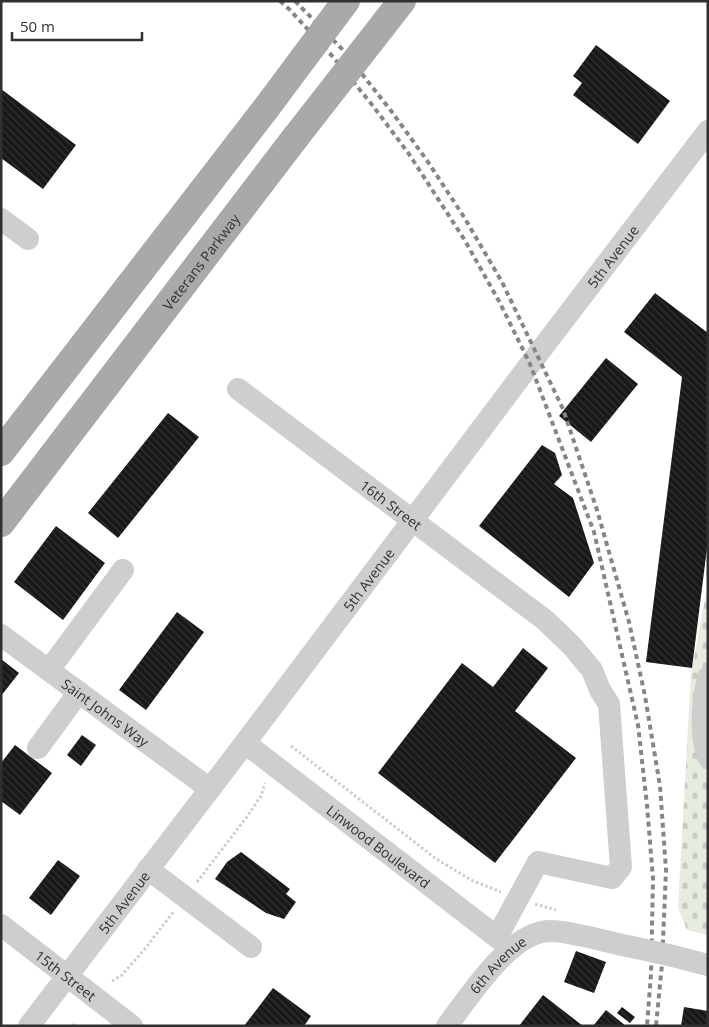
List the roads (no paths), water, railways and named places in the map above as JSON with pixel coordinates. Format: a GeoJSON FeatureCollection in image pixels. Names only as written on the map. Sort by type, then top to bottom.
{"type":"FeatureCollection","features":[{"type":"Feature","properties":{"kind":"main road"},"geometry":{"type":"LineString","coordinates":[[1,452],[267,108],[346,1]]}},
{"type":"Feature","properties":{"kind":"main road","name":"Veterans Parkway"},"geometry":{"type":"LineString","coordinates":[[1,523],[402,1]]}},
{"type":"Feature","properties":{"kind":"street","name":"5th Avenue"},"geometry":{"type":"LineString","coordinates":[[29,1026],[708,131]]}},
{"type":"Feature","properties":{"kind":"street"},"geometry":{"type":"LineString","coordinates":[[1,219],[28,239]]}},
{"type":"Feature","properties":{"kind":"street","name":"16th Street"},"geometry":{"type":"LineString","coordinates":[[238,389],[545,620],[572,646],[592,670],[600,690],[609,704],[621,867],[612,878],[538,862],[518,898],[504,942]]}},
{"type":"Feature","properties":{"kind":"street"},"geometry":{"type":"LineString","coordinates":[[49,670],[123,570]]}},
{"type":"Feature","properties":{"kind":"street","name":"Saint Johns Way"},"geometry":{"type":"LineString","coordinates":[[1,634],[210,789]]}},
{"type":"Feature","properties":{"kind":"street"},"geometry":{"type":"LineString","coordinates":[[708,677],[703,727],[708,757]]}},
{"type":"Feature","properties":{"kind":"street"},"geometry":{"type":"LineString","coordinates":[[38,748],[79,692]]}},
{"type":"Feature","properties":{"kind":"street","name":"Linwood Boulevard"},"geometry":{"type":"LineString","coordinates":[[245,743],[504,942]]}},
{"type":"Feature","properties":{"kind":"street"},"geometry":{"type":"LineString","coordinates":[[148,869],[251,947]]}},
{"type":"Feature","properties":{"kind":"street","name":"6th Avenue"},"geometry":{"type":"LineString","coordinates":[[447,1026],[496,962],[504,942],[523,940],[533,934],[549,931],[565,922],[637,948],[708,965]]}},
{"type":"Feature","properties":{"kind":"street","name":"15th Street"},"geometry":{"type":"LineString","coordinates":[[1,925],[132,1026]]}},
{"type":"Feature","properties":{"kind":"railway"},"geometry":{"type":"LineString","coordinates":[[280,1],[334,58],[373,106],[409,154],[464,239],[500,303],[530,364],[594,532],[638,725],[647,805],[653,879],[651,974],[647,1026]]}},
{"type":"Feature","properties":{"kind":"railway"},"geometry":{"type":"LineString","coordinates":[[295,1],[343,50],[392,112],[428,162],[464,217],[502,282],[563,409],[597,510],[629,622],[645,696],[660,786],[666,870],[662,964],[656,1026]]}}]}
